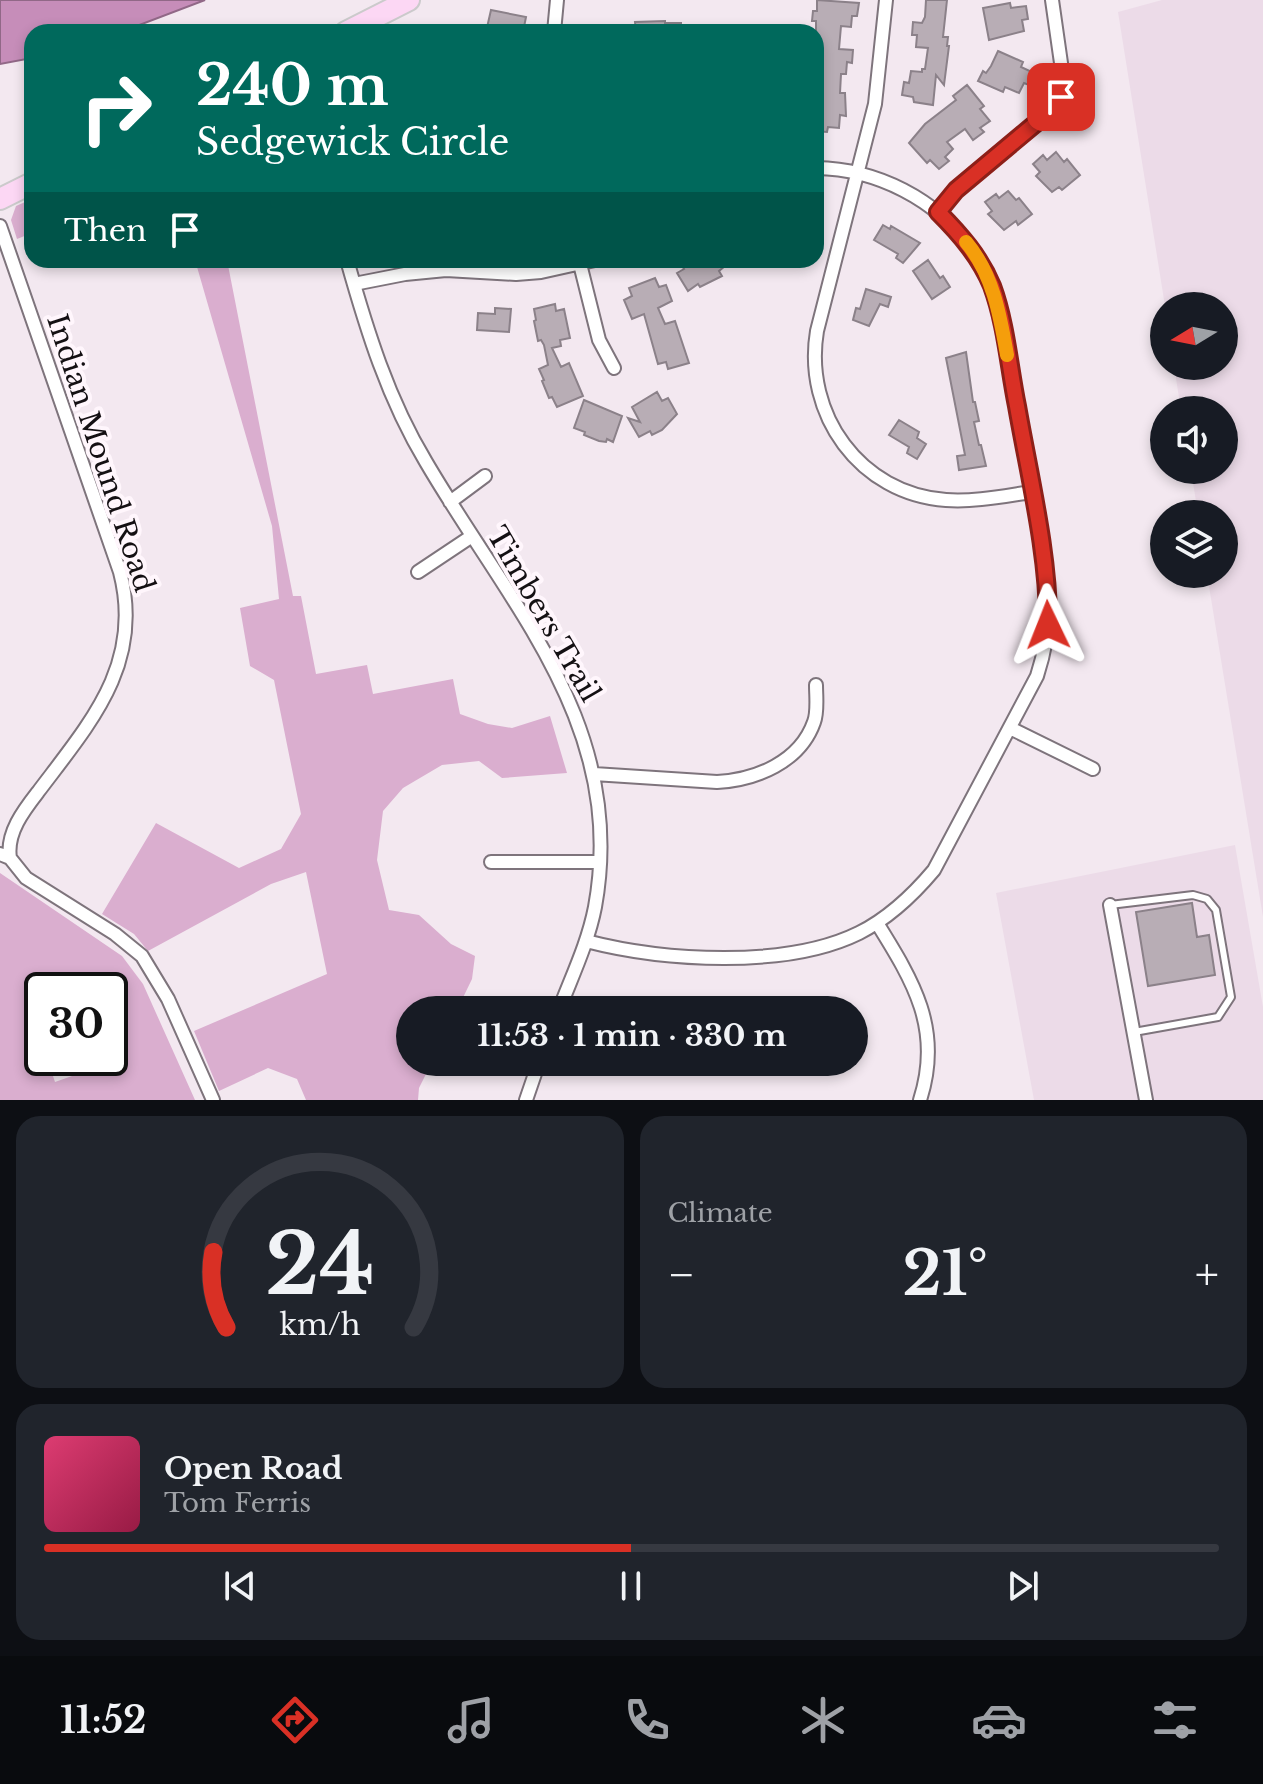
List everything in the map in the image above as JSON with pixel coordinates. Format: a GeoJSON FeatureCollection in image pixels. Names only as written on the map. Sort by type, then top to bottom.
{"type":"FeatureCollection","features":[{"type":"Feature","properties":{"kind":"main road"},"geometry":{"type":"LineString","coordinates":[[362,24],[409,0]]}},
{"type":"Feature","properties":{"kind":"main road"},"geometry":{"type":"LineString","coordinates":[[0,199],[24,187]]}},
{"type":"Feature","properties":{"kind":"street"},"geometry":{"type":"LineString","coordinates":[[555,24],[557,0]]}},
{"type":"Feature","properties":{"kind":"street"},"geometry":{"type":"LineString","coordinates":[[886,0],[875,104],[813,354],[815,381],[824,411],[840,441],[859,462],[883,480],[913,494],[945,500],[976,500],[1032,492]]}},
{"type":"Feature","properties":{"kind":"street"},"geometry":{"type":"LineString","coordinates":[[938,212],[977,171],[1058,105],[1064,84],[1052,0]]}},
{"type":"Feature","properties":{"kind":"street"},"geometry":{"type":"LineString","coordinates":[[586,941],[618,950],[714,958],[778,955],[832,944],[877,923],[919,888],[934,870],[1037,676],[1046,650],[1048,599],[1032,492],[992,287],[971,249],[938,212],[901,188],[872,175],[824,168]]}},
{"type":"Feature","properties":{"kind":"street","name":"Indian Mound Road"},"geometry":{"type":"LineString","coordinates":[[0,226],[120,572],[127,614],[119,666],[104,700],[87,729],[28,805],[5,856]]}},
{"type":"Feature","properties":{"kind":"street","name":"Timbers Trail"},"geometry":{"type":"LineString","coordinates":[[349,268],[384,378],[403,420],[553,667],[579,721],[594,774],[599,862],[596,899],[586,941],[564,996]]}},
{"type":"Feature","properties":{"kind":"street"},"geometry":{"type":"LineString","coordinates":[[354,284],[426,271],[516,274],[554,268]]}},
{"type":"Feature","properties":{"kind":"street"},"geometry":{"type":"LineString","coordinates":[[581,268],[599,340],[614,368]]}},
{"type":"Feature","properties":{"kind":"street"},"geometry":{"type":"LineString","coordinates":[[450,502],[485,476]]}},
{"type":"Feature","properties":{"kind":"street"},"geometry":{"type":"LineString","coordinates":[[418,572],[472,536]]}},
{"type":"Feature","properties":{"kind":"street"},"geometry":{"type":"LineString","coordinates":[[594,774],[717,782],[737,781],[763,772],[783,761],[802,744],[815,720],[816,685]]}},
{"type":"Feature","properties":{"kind":"street"},"geometry":{"type":"LineString","coordinates":[[1010,728],[1093,769]]}},
{"type":"Feature","properties":{"kind":"street"},"geometry":{"type":"LineString","coordinates":[[5,856],[26,878],[115,934],[142,956],[168,999],[213,1100]]}},
{"type":"Feature","properties":{"kind":"street"},"geometry":{"type":"LineString","coordinates":[[491,862],[599,862]]}},
{"type":"Feature","properties":{"kind":"street"},"geometry":{"type":"LineString","coordinates":[[1110,905],[1146,1100]]}},
{"type":"Feature","properties":{"kind":"street"},"geometry":{"type":"LineString","coordinates":[[877,923],[911,979],[926,1026],[926,1081],[920,1100]]}},
{"type":"Feature","properties":{"kind":"street"},"geometry":{"type":"LineString","coordinates":[[526,1100],[534,1076]]}},
{"type":"Feature","properties":{"kind":"lane"},"geometry":{"type":"LineString","coordinates":[[1110,905],[1193,895],[1207,899],[1216,910],[1231,997],[1228,1006],[1218,1017],[1134,1032]]}},
{"type":"Feature","properties":{"kind":"shaded area"},"geometry":{"type":"Polygon","coordinates":[[[0,0],[205,0],[142,24],[24,24],[24,60],[0,64],[0,0]]]}},
{"type":"Feature","properties":{"kind":"shaded area"},"geometry":{"type":"Polygon","coordinates":[[[1162,0],[1263,0],[1263,917],[1209,588],[1238,588],[1238,500],[1196,500],[1193,484],[1238,484],[1238,396],[1179,396],[1176,380],[1238,380],[1238,292],[1163,292],[1118,12],[1162,0]]]}},
{"type":"Feature","properties":{"kind":"shaded area"},"geometry":{"type":"Polygon","coordinates":[[[24,202],[24,236],[17,239],[11,220],[16,206],[24,202]]]}},
{"type":"Feature","properties":{"kind":"shaded area"},"geometry":{"type":"Polygon","coordinates":[[[197,268],[229,268],[293,596],[301,596],[316,674],[367,665],[373,694],[453,679],[460,714],[512,728],[550,716],[567,773],[502,778],[479,761],[442,765],[403,788],[383,811],[377,860],[389,910],[419,915],[451,944],[475,956],[472,979],[464,996],[396,996],[396,1076],[425,1076],[418,1100],[306,1100],[297,1079],[268,1068],[219,1091],[194,1031],[327,974],[306,872],[271,884],[148,951],[134,934],[102,914],[156,823],[239,868],[281,849],[301,814],[274,680],[250,666],[240,608],[279,599],[272,526],[197,268]]]}},
{"type":"Feature","properties":{"kind":"shaded area"},"geometry":{"type":"Polygon","coordinates":[[[1235,845],[1263,1007],[1263,1100],[1034,1100],[996,893],[1235,845]]]}},
{"type":"Feature","properties":{"kind":"shaded area"},"geometry":{"type":"Polygon","coordinates":[[[0,873],[122,956],[143,984],[195,1100],[0,1100],[0,873]]]}},
{"type":"Feature","properties":{"kind":"building"},"geometry":{"type":"Polygon","coordinates":[[[817,0],[859,3],[857,16],[852,16],[851,27],[841,26],[839,49],[853,50],[852,63],[847,62],[846,74],[841,74],[840,93],[845,93],[846,116],[840,115],[839,128],[828,127],[827,132],[824,132],[824,24],[812,21],[813,11],[817,11],[817,0]]]}},
{"type":"Feature","properties":{"kind":"building"},"geometry":{"type":"Polygon","coordinates":[[[926,0],[947,0],[943,37],[948,37],[949,46],[944,85],[936,75],[933,105],[914,102],[913,97],[902,95],[904,82],[909,83],[911,71],[922,72],[925,69],[928,48],[916,47],[917,35],[912,35],[913,22],[922,23],[925,17],[926,0]]]}},
{"type":"Feature","properties":{"kind":"building"},"geometry":{"type":"Polygon","coordinates":[[[1010,3],[1011,8],[1026,6],[1028,19],[1022,20],[1024,31],[989,40],[983,8],[1010,3]]]}},
{"type":"Feature","properties":{"kind":"building"},"geometry":{"type":"Polygon","coordinates":[[[491,10],[526,17],[525,24],[488,24],[491,10]]]}},
{"type":"Feature","properties":{"kind":"building"},"geometry":{"type":"Polygon","coordinates":[[[665,21],[681,24],[635,24],[665,21]]]}},
{"type":"Feature","properties":{"kind":"building"},"geometry":{"type":"Polygon","coordinates":[[[998,51],[1023,62],[1021,67],[1034,73],[1029,85],[1024,83],[1019,93],[1005,87],[1003,92],[978,81],[983,71],[986,73],[991,66],[998,51]]]}},
{"type":"Feature","properties":{"kind":"building"},"geometry":{"type":"Polygon","coordinates":[[[967,85],[984,106],[980,109],[990,121],[980,128],[984,132],[973,140],[965,129],[947,142],[953,149],[945,157],[949,161],[939,169],[930,160],[927,163],[909,143],[925,124],[956,100],[953,96],[967,85]]]}},
{"type":"Feature","properties":{"kind":"building"},"geometry":{"type":"Polygon","coordinates":[[[1056,152],[1064,162],[1067,159],[1080,175],[1062,190],[1059,187],[1052,192],[1036,176],[1040,172],[1033,164],[1043,155],[1047,160],[1056,152]]]}},
{"type":"Feature","properties":{"kind":"building"},"geometry":{"type":"Polygon","coordinates":[[[1008,191],[1016,200],[1019,198],[1032,214],[1018,225],[1016,221],[1004,230],[988,214],[992,211],[985,202],[996,194],[999,198],[1008,191]]]}},
{"type":"Feature","properties":{"kind":"building"},"geometry":{"type":"Polygon","coordinates":[[[883,225],[890,229],[891,226],[920,243],[903,263],[896,258],[898,254],[874,240],[883,225]]]}},
{"type":"Feature","properties":{"kind":"building"},"geometry":{"type":"Polygon","coordinates":[[[928,260],[950,287],[932,299],[913,271],[928,260]]]}},
{"type":"Feature","properties":{"kind":"building"},"geometry":{"type":"Polygon","coordinates":[[[723,268],[719,271],[722,276],[688,291],[677,273],[684,269],[723,268]]]}},
{"type":"Feature","properties":{"kind":"building"},"geometry":{"type":"Polygon","coordinates":[[[655,278],[659,287],[666,285],[672,301],[658,308],[665,324],[675,321],[689,363],[668,369],[666,362],[658,364],[644,314],[632,319],[624,300],[632,296],[629,288],[655,278]]]}},
{"type":"Feature","properties":{"kind":"building"},"geometry":{"type":"Polygon","coordinates":[[[866,289],[891,297],[888,307],[880,304],[869,326],[853,320],[866,289]]]}},
{"type":"Feature","properties":{"kind":"building"},"geometry":{"type":"Polygon","coordinates":[[[555,304],[556,311],[564,309],[570,338],[560,340],[561,346],[552,348],[561,367],[569,363],[583,396],[557,407],[552,397],[549,398],[542,381],[539,369],[548,365],[534,321],[534,309],[555,304]]]}},
{"type":"Feature","properties":{"kind":"building"},"geometry":{"type":"Polygon","coordinates":[[[495,308],[511,309],[509,332],[477,330],[478,313],[495,314],[495,308]]]}},
{"type":"Feature","properties":{"kind":"building"},"geometry":{"type":"Polygon","coordinates":[[[966,352],[979,421],[974,422],[986,466],[959,470],[957,456],[965,455],[946,358],[966,352]]]}},
{"type":"Feature","properties":{"kind":"building"},"geometry":{"type":"Polygon","coordinates":[[[657,392],[662,401],[668,398],[677,414],[662,430],[652,435],[650,431],[639,437],[628,418],[640,422],[632,407],[657,392]]]}},
{"type":"Feature","properties":{"kind":"building"},"geometry":{"type":"Polygon","coordinates":[[[584,400],[622,416],[613,442],[607,439],[606,442],[599,441],[574,428],[584,400]]]}},
{"type":"Feature","properties":{"kind":"building"},"geometry":{"type":"Polygon","coordinates":[[[899,420],[919,432],[917,438],[926,444],[917,459],[907,453],[909,447],[889,435],[899,420]]]}},
{"type":"Feature","properties":{"kind":"building"},"geometry":{"type":"Polygon","coordinates":[[[1192,903],[1197,937],[1209,935],[1215,975],[1148,986],[1136,912],[1192,903]]]}},
{"type":"Feature","properties":{"kind":"slow traffic"},"geometry":{"type":"LineString","coordinates":[[966,242],[992,287],[1007,355]]}},
{"type":"Feature","properties":{"kind":"route"},"geometry":{"type":"LineString","coordinates":[[1048,625],[1048,599],[1032,492],[997,305],[992,287],[971,249],[938,212],[977,171],[1058,105],[1061,97]]}}]}
